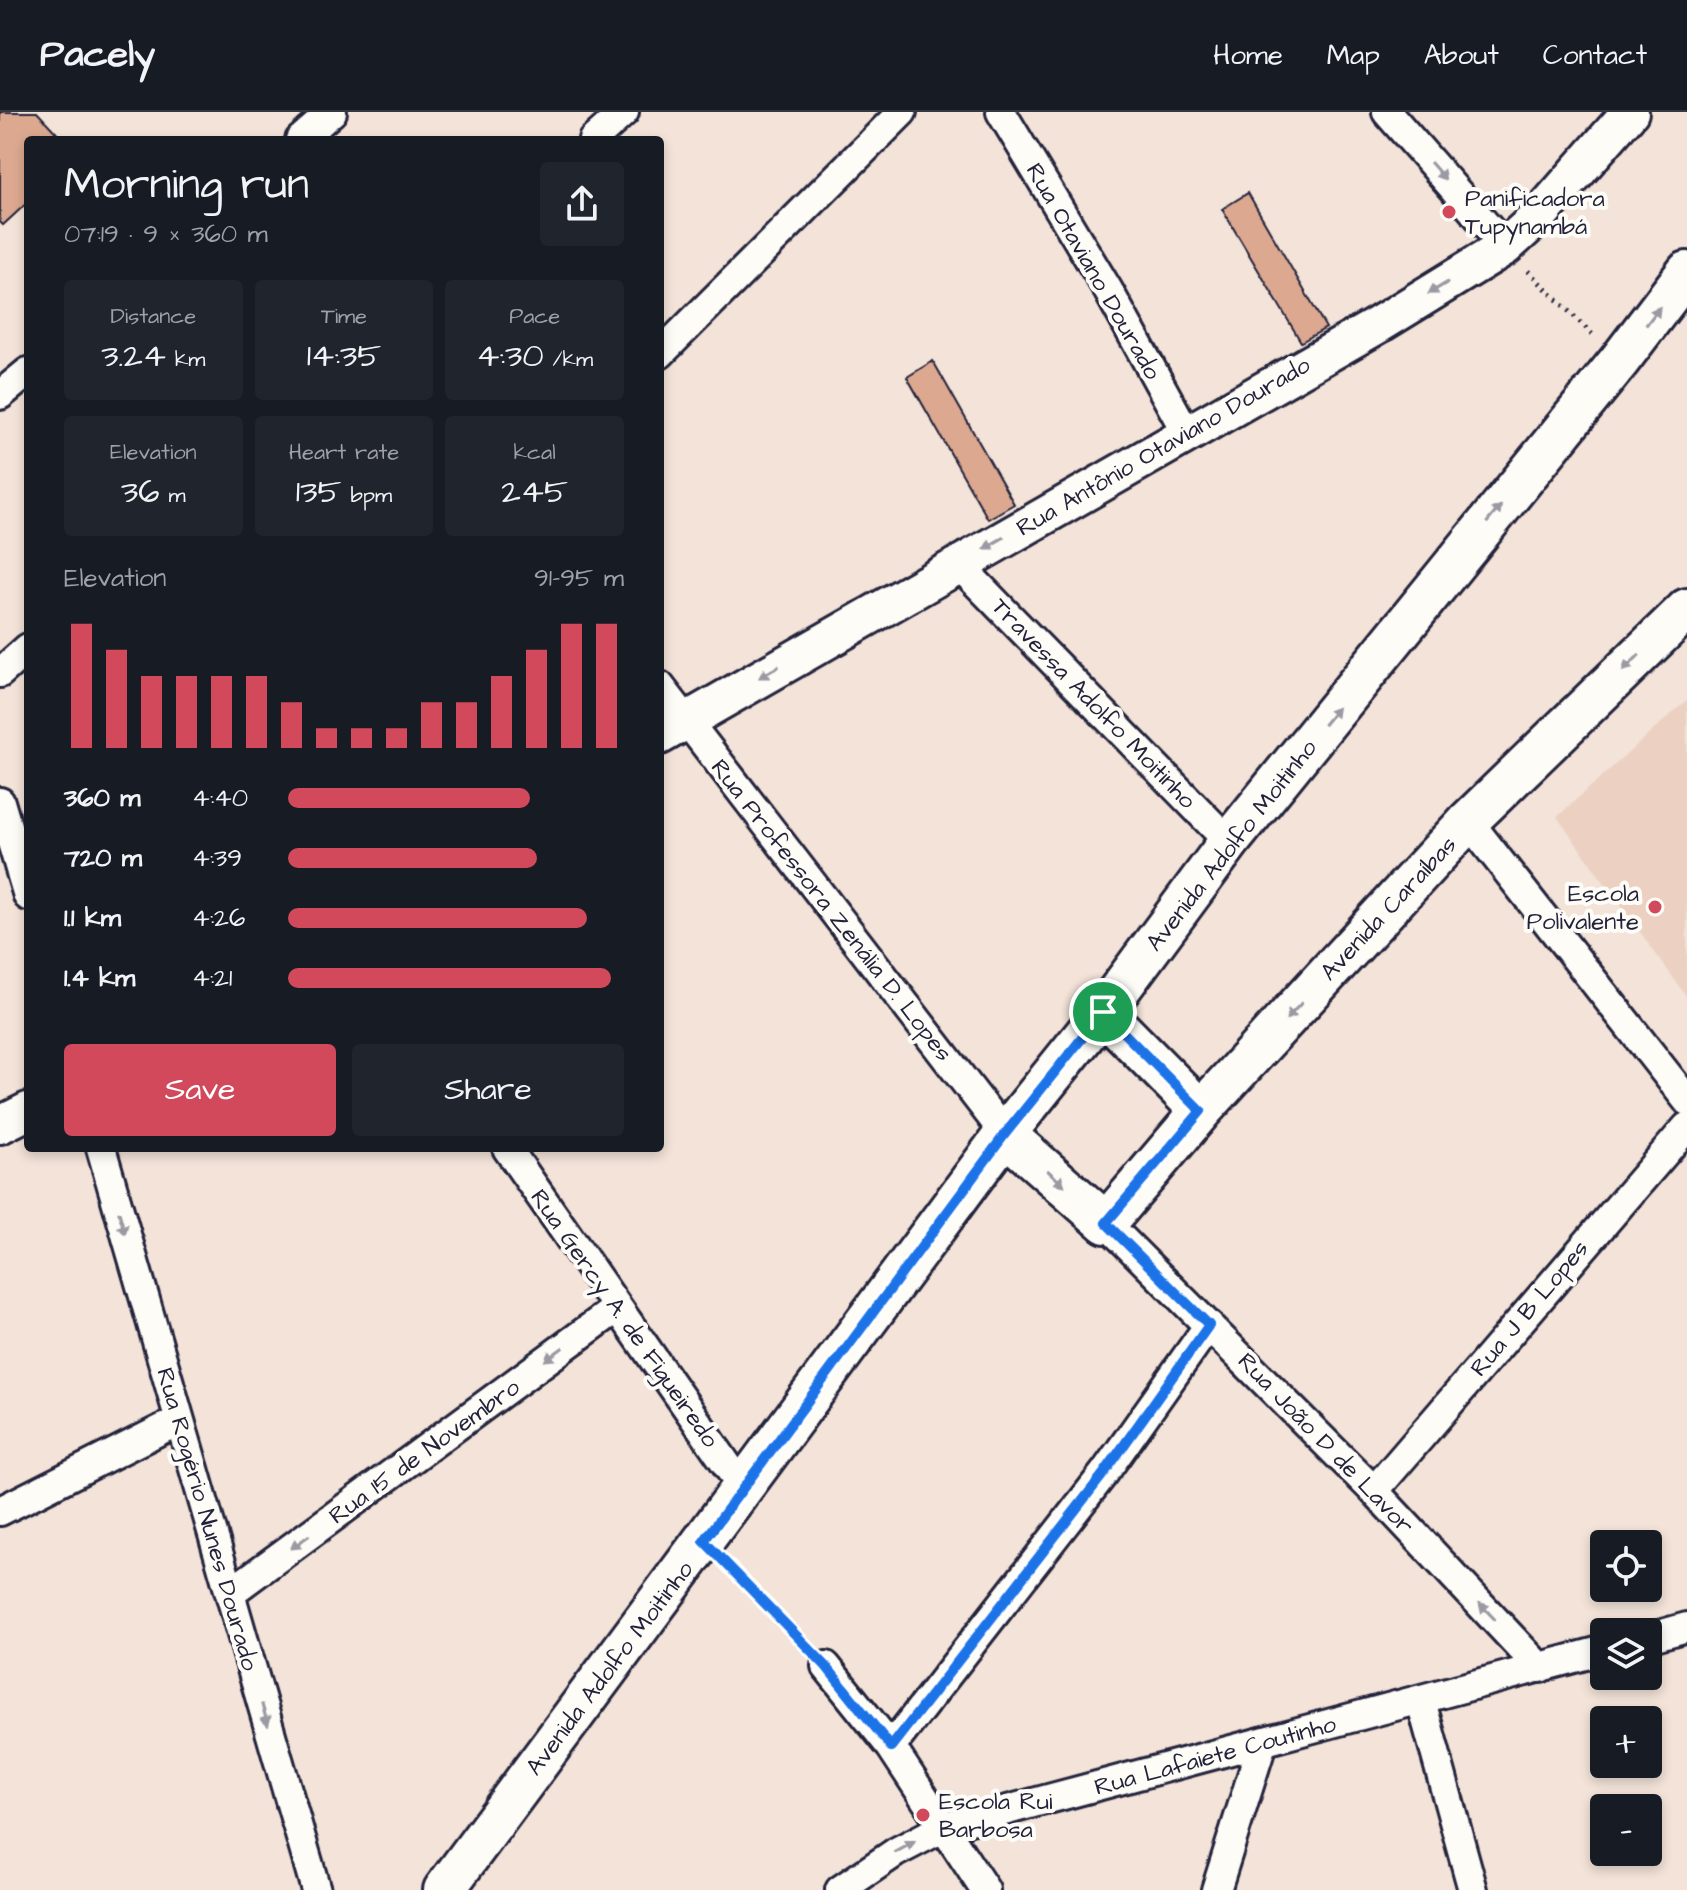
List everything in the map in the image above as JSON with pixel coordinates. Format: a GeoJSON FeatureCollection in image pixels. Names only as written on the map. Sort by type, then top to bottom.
{"type":"FeatureCollection","features":[{"type":"Feature","properties":{"kind":"main road","name":"Avenida Adolfo Moitinho"},"geometry":{"type":"LineString","coordinates":[[444,1890],[1005,1134],[1103,1012],[1229,842],[1620,360],[1687,272]]}},
{"type":"Feature","properties":{"kind":"main road","name":"Avenida Caraíbas"},"geometry":{"type":"LineString","coordinates":[[1106,1223],[1201,1111],[1468,821],[1687,609]]}},
{"type":"Feature","properties":{"kind":"main road"},"geometry":{"type":"LineString","coordinates":[[1103,1012],[1201,1111]]}},
{"type":"Feature","properties":{"kind":"main road"},"geometry":{"type":"LineString","coordinates":[[1005,1134],[1106,1223]]}},
{"type":"Feature","properties":{"kind":"street"},"geometry":{"type":"LineString","coordinates":[[597,136],[624,112]]}},
{"type":"Feature","properties":{"kind":"street"},"geometry":{"type":"LineString","coordinates":[[664,350],[902,112]]}},
{"type":"Feature","properties":{"kind":"street","name":"Rua Otaviano Dourado"},"geometry":{"type":"LineString","coordinates":[[1001,112],[1108,290],[1186,432]]}},
{"type":"Feature","properties":{"kind":"street"},"geometry":{"type":"LineString","coordinates":[[1387,112],[1505,247]]}},
{"type":"Feature","properties":{"kind":"street","name":"Rua Antônio Otaviano Dourado"},"geometry":{"type":"LineString","coordinates":[[673,728],[1378,325],[1505,247],[1537,218],[1630,112]]}},
{"type":"Feature","properties":{"kind":"street"},"geometry":{"type":"LineString","coordinates":[[0,395],[24,375]]}},
{"type":"Feature","properties":{"kind":"street","name":"Travessa Adolfo Moitinho"},"geometry":{"type":"LineString","coordinates":[[958,564],[1229,842]]}},
{"type":"Feature","properties":{"kind":"street"},"geometry":{"type":"LineString","coordinates":[[0,673],[24,652]]}},
{"type":"Feature","properties":{"kind":"street","name":"Rua Professora Zenália D. Lopes"},"geometry":{"type":"LineString","coordinates":[[664,699],[673,728],[1005,1134]]}},
{"type":"Feature","properties":{"kind":"street"},"geometry":{"type":"LineString","coordinates":[[0,802],[22,848]]}},
{"type":"Feature","properties":{"kind":"street"},"geometry":{"type":"LineString","coordinates":[[1468,821],[1687,1100]]}},
{"type":"Feature","properties":{"kind":"street"},"geometry":{"type":"LineString","coordinates":[[0,1125],[24,1113]]}},
{"type":"Feature","properties":{"kind":"street","name":"Rua J B Lopes"},"geometry":{"type":"LineString","coordinates":[[1374,1491],[1687,1127]]}},
{"type":"Feature","properties":{"kind":"street","name":"Rua Rogério Nunes Dourado"},"geometry":{"type":"LineString","coordinates":[[102,1152],[316,1890]]}},
{"type":"Feature","properties":{"kind":"street","name":"Rua Gercy A. de Figueiredo"},"geometry":{"type":"LineString","coordinates":[[510,1152],[743,1488]]}},
{"type":"Feature","properties":{"kind":"street","name":"Rua João D de Lavor"},"geometry":{"type":"LineString","coordinates":[[1106,1223],[1374,1491],[1540,1668]]}},
{"type":"Feature","properties":{"kind":"street","name":"Rua 15 de Novembro"},"geometry":{"type":"LineString","coordinates":[[230,1593],[617,1308]]}},
{"type":"Feature","properties":{"kind":"street"},"geometry":{"type":"LineString","coordinates":[[891,1747],[1105,1472],[1209,1325]]}},
{"type":"Feature","properties":{"kind":"street"},"geometry":{"type":"LineString","coordinates":[[0,1511],[178,1421]]}},
{"type":"Feature","properties":{"kind":"street"},"geometry":{"type":"LineString","coordinates":[[1662,1634],[1687,1627]]}},
{"type":"Feature","properties":{"kind":"street","name":"Rua Lafaiete Coutinho"},"geometry":{"type":"LineString","coordinates":[[840,1890],[896,1852],[944,1827],[1590,1654]]}},
{"type":"Feature","properties":{"kind":"street"},"geometry":{"type":"LineString","coordinates":[[826,1666],[891,1747],[985,1890]]}},
{"type":"Feature","properties":{"kind":"street"},"geometry":{"type":"LineString","coordinates":[[1421,1701],[1473,1890]]}},
{"type":"Feature","properties":{"kind":"street"},"geometry":{"type":"LineString","coordinates":[[1216,1890],[1262,1744]]}},
{"type":"Feature","properties":{"kind":"path"},"geometry":{"type":"LineString","coordinates":[[1505,247],[1620,360]]}},
{"type":"Feature","properties":{"kind":"path"},"geometry":{"type":"LineString","coordinates":[[704,1541],[826,1666]]}},
{"type":"Feature","properties":{"kind":"shaded area","name":"Escola Polivalente"},"geometry":{"type":"Polygon","coordinates":[[[1687,700],[1687,997],[1557,817],[1687,700]]]}},
{"type":"Feature","properties":{"kind":"building"},"geometry":{"type":"Polygon","coordinates":[[[0,112],[37,112],[59,136],[24,136],[24,206],[3,225],[0,222],[0,112]]]}},
{"type":"Feature","properties":{"kind":"building"},"geometry":{"type":"Polygon","coordinates":[[[1248,193],[1326,328],[1301,342],[1222,209],[1248,193]]]}},
{"type":"Feature","properties":{"kind":"building"},"geometry":{"type":"Polygon","coordinates":[[[933,361],[1014,504],[988,519],[907,377],[933,361]]]}},
{"type":"Feature","properties":{"kind":"place","name":"Panificadora Tupynambá"},"geometry":{"type":"Point","coordinates":[1449,212]}},
{"type":"Feature","properties":{"kind":"place","name":"Escola Polivalente"},"geometry":{"type":"Point","coordinates":[1655,907]}},
{"type":"Feature","properties":{"kind":"place","name":"Escola Rui Barbosa"},"geometry":{"type":"Point","coordinates":[923,1815]}},
{"type":"Feature","properties":{"kind":"route"},"geometry":{"type":"LineString","coordinates":[[1103,1012],[1201,1111],[1106,1223],[1209,1325],[1105,1472],[891,1747],[826,1666],[704,1541],[1005,1134],[1103,1012]]}}]}
